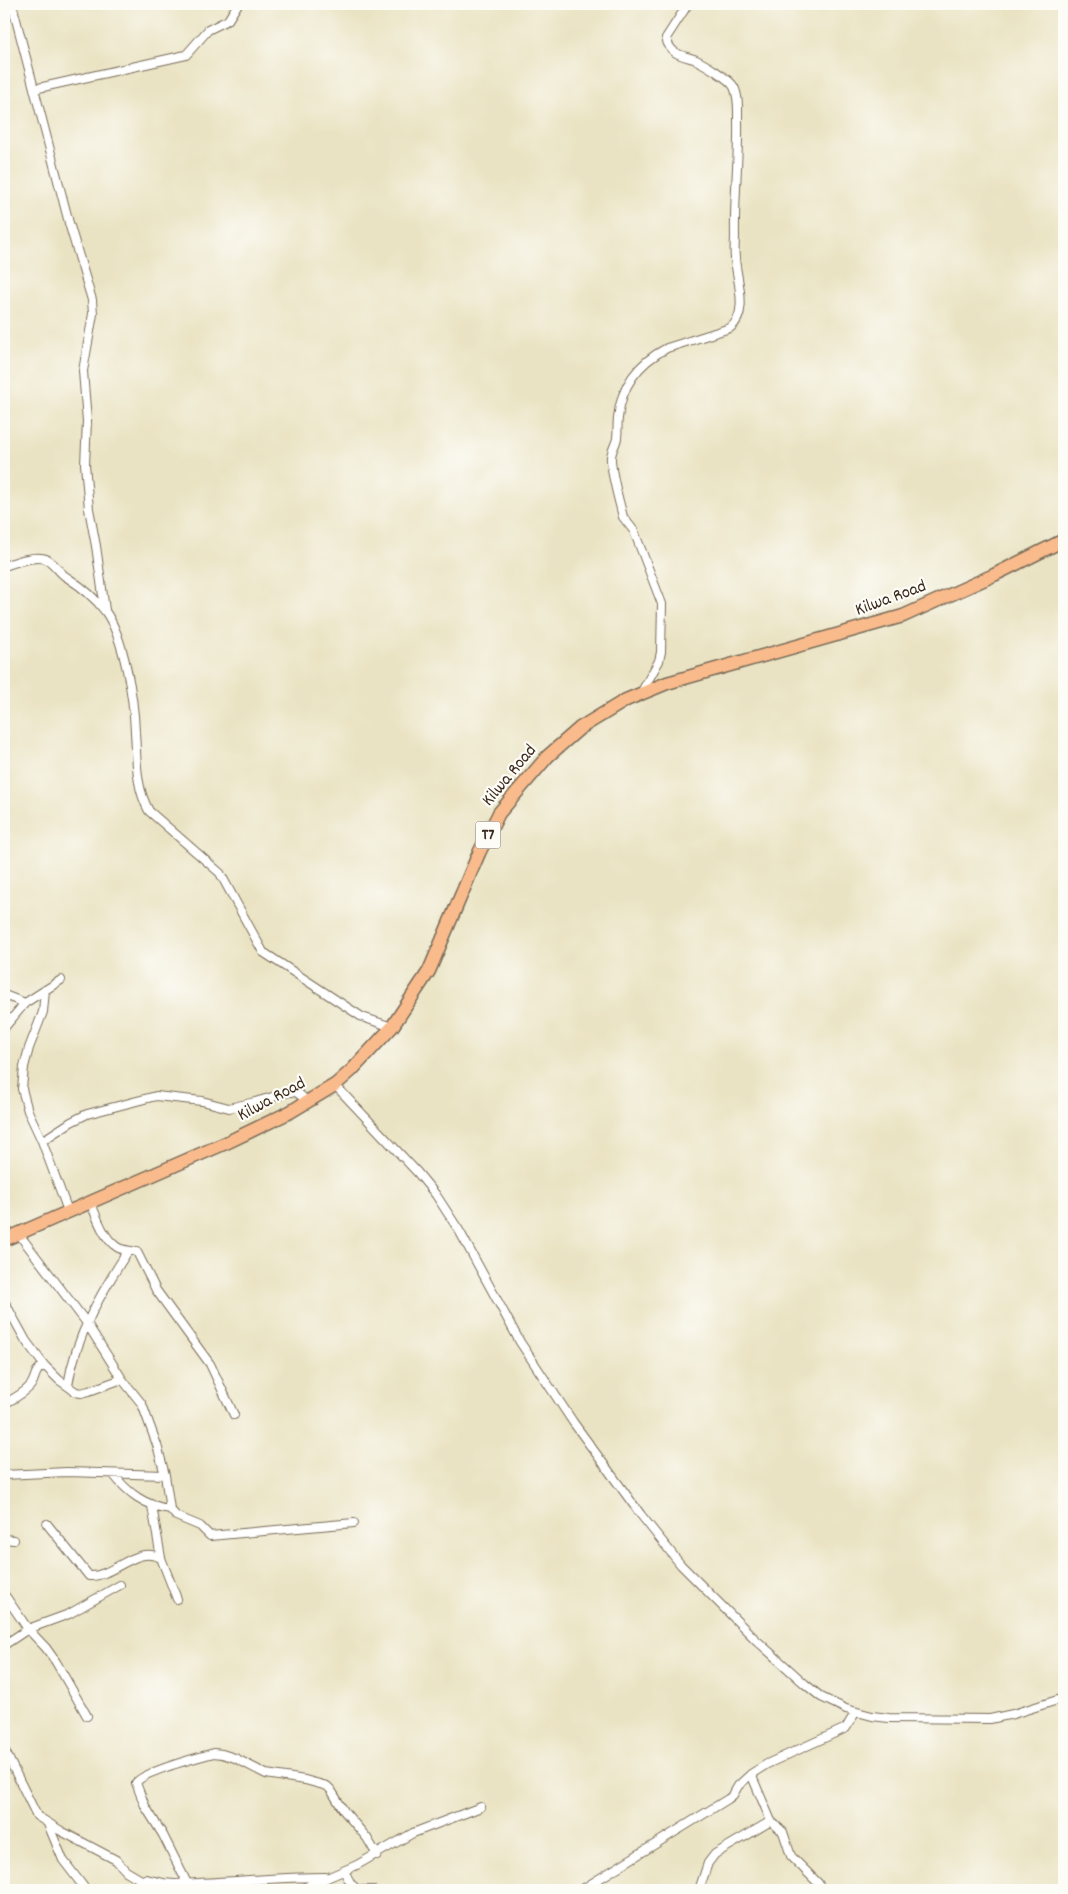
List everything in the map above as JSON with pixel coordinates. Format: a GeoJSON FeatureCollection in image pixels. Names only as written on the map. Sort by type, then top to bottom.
{"type":"FeatureCollection","features":[{"type":"Feature","properties":{"kind":"highway","name":"Kilwa Road"},"geometry":{"type":"LineString","coordinates":[[4,1240],[228,1142],[308,1102],[336,1084],[365,1057],[392,1027],[429,971],[479,853],[499,813],[548,756],[580,728],[641,693],[667,683],[903,616],[994,575],[1064,540]]}},
{"type":"Feature","properties":{"kind":"street"},"geometry":{"type":"LineString","coordinates":[[12,4],[69,223],[92,300],[93,314],[83,371],[87,421],[84,464],[89,509],[99,561],[104,610]]}},
{"type":"Feature","properties":{"kind":"street"},"geometry":{"type":"LineString","coordinates":[[34,89],[186,55],[208,30],[228,20],[238,4]]}},
{"type":"Feature","properties":{"kind":"street"},"geometry":{"type":"LineString","coordinates":[[641,693],[659,661],[661,652],[662,604],[634,531],[623,517],[621,510],[610,459],[617,438],[619,408],[626,386],[640,366],[667,348],[730,328],[736,321],[740,306],[735,259],[734,221],[739,145],[738,100],[733,85],[724,77],[696,60],[678,55],[667,44],[666,38],[684,14],[688,4]]}},
{"type":"Feature","properties":{"kind":"street"},"geometry":{"type":"LineString","coordinates":[[4,566],[33,559],[47,560],[64,576],[80,585],[104,610],[116,633],[132,692],[138,781],[149,811],[220,873],[263,952],[362,1017],[392,1027]]}},
{"type":"Feature","properties":{"kind":"street"},"geometry":{"type":"LineString","coordinates":[[4,1028],[25,1004],[61,980]]}},
{"type":"Feature","properties":{"kind":"street"},"geometry":{"type":"LineString","coordinates":[[45,990],[43,1012],[29,1048],[22,1076],[24,1098],[68,1211]]}},
{"type":"Feature","properties":{"kind":"street"},"geometry":{"type":"LineString","coordinates":[[4,995],[25,1004]]}},
{"type":"Feature","properties":{"kind":"street"},"geometry":{"type":"LineString","coordinates":[[336,1084],[418,1172],[436,1195],[460,1232],[520,1342],[573,1422],[659,1538],[681,1565],[793,1675],[821,1697],[856,1713],[889,1718],[990,1719],[1064,1698]]}},
{"type":"Feature","properties":{"kind":"street"},"geometry":{"type":"LineString","coordinates":[[42,1141],[87,1114],[156,1096],[202,1101],[229,1108],[293,1091],[308,1102]]}},
{"type":"Feature","properties":{"kind":"street"},"geometry":{"type":"LineString","coordinates":[[90,1201],[116,1247],[137,1252],[156,1290],[210,1364],[234,1415]]}},
{"type":"Feature","properties":{"kind":"street"},"geometry":{"type":"LineString","coordinates":[[18,1233],[86,1322],[122,1379],[139,1398],[145,1410],[165,1474],[170,1509],[176,1516],[200,1526],[210,1536],[354,1523]]}},
{"type":"Feature","properties":{"kind":"street"},"geometry":{"type":"LineString","coordinates":[[68,1385],[70,1370],[86,1322],[128,1251]]}},
{"type":"Feature","properties":{"kind":"street"},"geometry":{"type":"LineString","coordinates":[[4,1301],[26,1341],[44,1365],[59,1380],[76,1392],[82,1393],[122,1379]]}},
{"type":"Feature","properties":{"kind":"street"},"geometry":{"type":"LineString","coordinates":[[4,1404],[27,1388],[32,1382],[35,1373],[44,1365]]}},
{"type":"Feature","properties":{"kind":"street"},"geometry":{"type":"LineString","coordinates":[[4,1475],[67,1472],[165,1474]]}},
{"type":"Feature","properties":{"kind":"street"},"geometry":{"type":"LineString","coordinates":[[113,1474],[128,1492],[152,1506],[170,1509]]}},
{"type":"Feature","properties":{"kind":"street"},"geometry":{"type":"LineString","coordinates":[[152,1506],[161,1558],[177,1599]]}},
{"type":"Feature","properties":{"kind":"street"},"geometry":{"type":"LineString","coordinates":[[47,1524],[89,1576],[97,1576],[138,1557],[156,1556],[161,1558]]}},
{"type":"Feature","properties":{"kind":"street"},"geometry":{"type":"LineString","coordinates":[[4,1539],[14,1540]]}},
{"type":"Feature","properties":{"kind":"street"},"geometry":{"type":"LineString","coordinates":[[4,1644],[28,1628],[69,1614],[120,1585]]}},
{"type":"Feature","properties":{"kind":"street"},"geometry":{"type":"LineString","coordinates":[[4,1594],[28,1628],[51,1655],[87,1716]]}},
{"type":"Feature","properties":{"kind":"street"},"geometry":{"type":"LineString","coordinates":[[581,1890],[728,1799],[751,1774],[767,1764],[846,1728],[856,1713]]}},
{"type":"Feature","properties":{"kind":"street"},"geometry":{"type":"LineString","coordinates":[[4,1749],[35,1814],[48,1824],[116,1860],[133,1875],[158,1890]]}},
{"type":"Feature","properties":{"kind":"street"},"geometry":{"type":"LineString","coordinates":[[187,1883],[145,1806],[136,1787],[136,1782],[149,1774],[214,1753],[235,1758],[266,1774],[305,1780],[327,1786],[344,1811],[367,1838],[377,1855]]}},
{"type":"Feature","properties":{"kind":"street"},"geometry":{"type":"LineString","coordinates":[[751,1774],[770,1821],[782,1832],[788,1850],[795,1862],[822,1890]]}},
{"type":"Feature","properties":{"kind":"street"},"geometry":{"type":"LineString","coordinates":[[299,1890],[377,1855],[413,1833],[481,1807]]}},
{"type":"Feature","properties":{"kind":"street"},"geometry":{"type":"LineString","coordinates":[[699,1890],[708,1863],[715,1854],[770,1821]]}},
{"type":"Feature","properties":{"kind":"street"},"geometry":{"type":"LineString","coordinates":[[48,1824],[63,1860],[86,1890]]}},
{"type":"Feature","properties":{"kind":"street"},"geometry":{"type":"LineString","coordinates":[[344,1871],[351,1884],[358,1890]]}},
{"type":"Feature","properties":{"kind":"street"},"geometry":{"type":"LineString","coordinates":[[133,1875],[162,1883],[246,1881],[285,1877],[329,1877]]}},
{"type":"Feature","properties":{"kind":"street"},"geometry":{"type":"LineString","coordinates":[[363,1890],[373,1890]]}}]}
